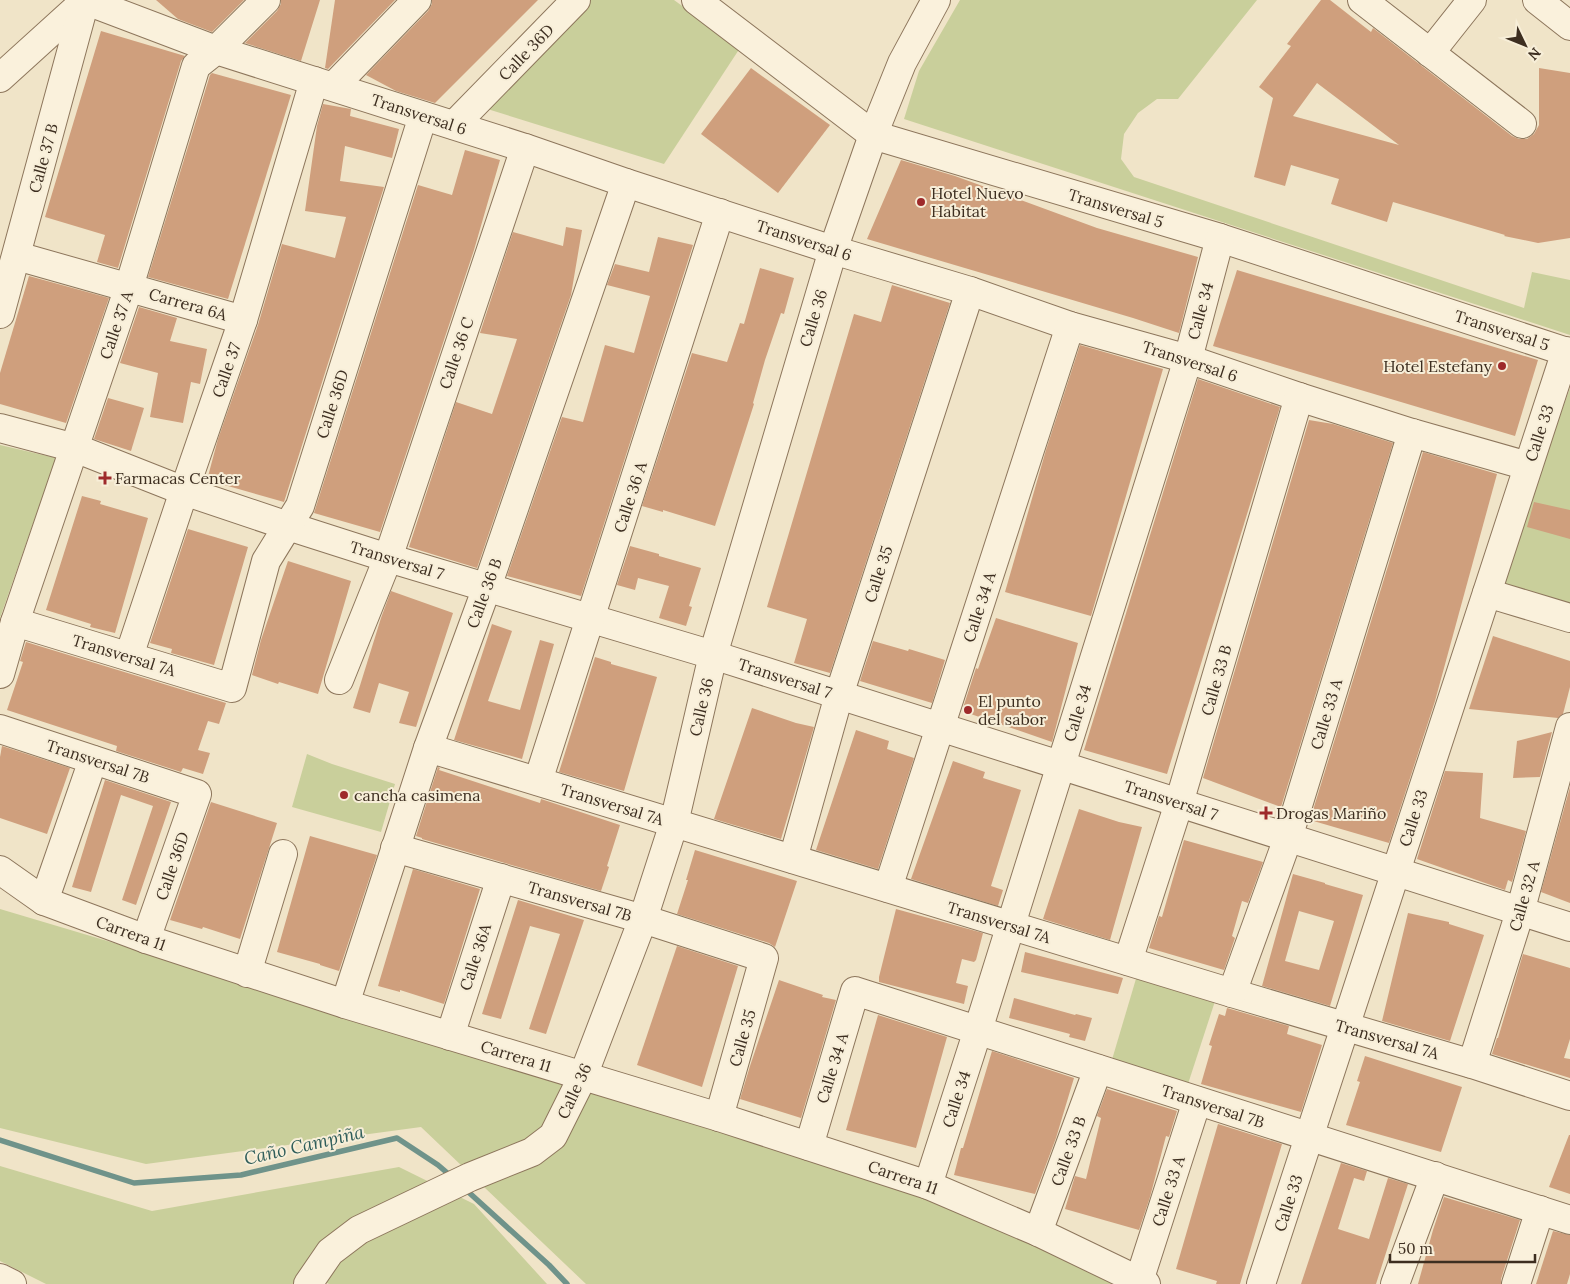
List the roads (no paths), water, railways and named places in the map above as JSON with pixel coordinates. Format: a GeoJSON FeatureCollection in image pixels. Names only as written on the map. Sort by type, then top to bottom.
{"type":"FeatureCollection","features":[{"type":"Feature","properties":{"kind":"street","name":"Transversal 6"},"geometry":{"type":"LineString","coordinates":[[85,0],[216,50],[525,148],[833,250],[970,291],[1070,326],[1188,359],[1299,398],[1528,466]]}},
{"type":"Feature","properties":{"kind":"street"},"geometry":{"type":"LineString","coordinates":[[0,78],[85,0]]}},
{"type":"Feature","properties":{"kind":"street","name":"Calle 37 B"},"geometry":{"type":"LineString","coordinates":[[0,314],[85,0]]}},
{"type":"Feature","properties":{"kind":"street","name":"Calle 37 A"},"geometry":{"type":"LineString","coordinates":[[0,674],[15,622],[128,287],[196,66],[216,50],[266,0]]}},
{"type":"Feature","properties":{"kind":"street","name":"Calle 37"},"geometry":{"type":"LineString","coordinates":[[130,656],[184,491],[324,84],[417,0]]}},
{"type":"Feature","properties":{"kind":"street","name":"Calle 36D"},"geometry":{"type":"LineString","coordinates":[[454,125],[576,0]]}},
{"type":"Feature","properties":{"kind":"street","name":"Transversal 5"},"geometry":{"type":"LineString","coordinates":[[696,0],[873,135],[1220,238],[1568,352]]}},
{"type":"Feature","properties":{"kind":"street","name":"Calle 36"},"geometry":{"type":"LineString","coordinates":[[308,1284],[330,1252],[359,1230],[470,1178],[532,1152],[553,1136],[583,1076],[643,919],[674,823],[713,655],[833,250],[873,135],[902,62],[936,0]]}},
{"type":"Feature","properties":{"kind":"street"},"geometry":{"type":"LineString","coordinates":[[1362,0],[1522,124]]}},
{"type":"Feature","properties":{"kind":"street"},"geometry":{"type":"LineString","coordinates":[[1430,54],[1472,0]]}},
{"type":"Feature","properties":{"kind":"street"},"geometry":{"type":"LineString","coordinates":[[1537,0],[1570,26]]}},
{"type":"Feature","properties":{"kind":"street","name":"Calle 36D"},"geometry":{"type":"LineString","coordinates":[[232,688],[266,561],[300,506],[423,116]]}},
{"type":"Feature","properties":{"kind":"street","name":"Calle 36 C"},"geometry":{"type":"LineString","coordinates":[[339,680],[388,558],[525,148]]}},
{"type":"Feature","properties":{"kind":"street","name":"Calle 36 B"},"geometry":{"type":"LineString","coordinates":[[345,1004],[428,748],[487,587],[626,183]]}},
{"type":"Feature","properties":{"kind":"street","name":"Calle 36 A"},"geometry":{"type":"LineString","coordinates":[[538,781],[720,213]]}},
{"type":"Feature","properties":{"kind":"street","name":"Calle 34"},"geometry":{"type":"LineString","coordinates":[[928,1185],[1188,359],[1220,238]]}},
{"type":"Feature","properties":{"kind":"street","name":"Carrera 6A"},"geometry":{"type":"LineString","coordinates":[[17,256],[243,320]]}},
{"type":"Feature","properties":{"kind":"street","name":"Calle 35"},"geometry":{"type":"LineString","coordinates":[[793,859],[839,695],[970,291]]}},
{"type":"Feature","properties":{"kind":"street","name":"Calle 34 A"},"geometry":{"type":"LineString","coordinates":[[888,888],[1070,326]]}},
{"type":"Feature","properties":{"kind":"street","name":"Calle 33"},"geometry":{"type":"LineString","coordinates":[[1261,1284],[1528,466],[1568,352]]}},
{"type":"Feature","properties":{"kind":"street","name":"Calle 33 B"},"geometry":{"type":"LineString","coordinates":[[1128,961],[1179,803],[1299,398]]}},
{"type":"Feature","properties":{"kind":"street","name":"Transversal 7"},"geometry":{"type":"LineString","coordinates":[[0,428],[75,448],[184,491],[388,558],[713,655],[1570,927]]}},
{"type":"Feature","properties":{"kind":"street","name":"Calle 33 A"},"geometry":{"type":"LineString","coordinates":[[1232,993],[1288,838],[1412,433]]}},
{"type":"Feature","properties":{"kind":"street"},"geometry":{"type":"LineString","coordinates":[[1487,593],[1570,618]]}},
{"type":"Feature","properties":{"kind":"street","name":"Transversal 7A"},"geometry":{"type":"LineString","coordinates":[[15,622],[232,688]]}},
{"type":"Feature","properties":{"kind":"street","name":"Calle 32 A"},"geometry":{"type":"LineString","coordinates":[[1472,1064],[1520,912],[1570,727]]}},
{"type":"Feature","properties":{"kind":"street","name":"Transversal 7B"},"geometry":{"type":"LineString","coordinates":[[0,729],[197,794]]}},
{"type":"Feature","properties":{"kind":"street","name":"Transversal 7A"},"geometry":{"type":"LineString","coordinates":[[428,748],[1232,993],[1472,1064],[1570,1096]]}},
{"type":"Feature","properties":{"kind":"street"},"geometry":{"type":"LineString","coordinates":[[44,901],[93,760]]}},
{"type":"Feature","properties":{"kind":"street","name":"Calle 36D"},"geometry":{"type":"LineString","coordinates":[[146,939],[197,794]]}},
{"type":"Feature","properties":{"kind":"street","name":"Transversal 7B"},"geometry":{"type":"LineString","coordinates":[[395,848],[643,919],[764,958]]}},
{"type":"Feature","properties":{"kind":"street"},"geometry":{"type":"LineString","coordinates":[[247,973],[283,854]]}},
{"type":"Feature","properties":{"kind":"street","name":"Carrera 11"},"geometry":{"type":"LineString","coordinates":[[0,870],[44,901],[146,939],[345,1004],[719,1117],[928,1185],[1038,1232],[1143,1282]]}},
{"type":"Feature","properties":{"kind":"street","name":"Calle 36A"},"geometry":{"type":"LineString","coordinates":[[450,1036],[501,878]]}},
{"type":"Feature","properties":{"kind":"street","name":"Calle 35"},"geometry":{"type":"LineString","coordinates":[[719,1117],[764,958]]}},
{"type":"Feature","properties":{"kind":"street","name":"Calle 34 A"},"geometry":{"type":"LineString","coordinates":[[809,1146],[855,991]]}},
{"type":"Feature","properties":{"kind":"street","name":"Transversal 7B"},"geometry":{"type":"LineString","coordinates":[[855,991],[1570,1220]]}},
{"type":"Feature","properties":{"kind":"street","name":"Calle 33 B"},"geometry":{"type":"LineString","coordinates":[[1038,1232],[1098,1069]]}},
{"type":"Feature","properties":{"kind":"street","name":"Calle 33 A"},"geometry":{"type":"LineString","coordinates":[[1143,1282],[1197,1101]]}},
{"type":"Feature","properties":{"kind":"street"},"geometry":{"type":"LineString","coordinates":[[1395,1284],[1435,1176]]}},
{"type":"Feature","properties":{"kind":"street"},"geometry":{"type":"LineString","coordinates":[[1516,1284],[1540,1210]]}},
{"type":"Feature","properties":{"kind":"street"},"geometry":{"type":"LineString","coordinates":[[0,1278],[12,1284]]}},
{"type":"Feature","properties":{"kind":"waterway","name":"Caño Campiña"},"geometry":{"type":"LineString","coordinates":[[0,1140],[134,1183],[241,1175],[397,1138],[438,1165],[452,1177]]}},
{"type":"Feature","properties":{"kind":"waterway","name":"Caño Campiña"},"geometry":{"type":"LineString","coordinates":[[464,1188],[549,1265],[567,1284]]}},
{"type":"Feature","properties":{"kind":"place","name":"Hotel Nuevo Habitat"},"geometry":{"type":"Point","coordinates":[921,202]}},
{"type":"Feature","properties":{"kind":"place","name":"Hotel Estefany"},"geometry":{"type":"Point","coordinates":[1502,366]}},
{"type":"Feature","properties":{"kind":"place","name":"Farmacas Center"},"geometry":{"type":"Point","coordinates":[105,478]}},
{"type":"Feature","properties":{"kind":"place","name":"El punto del sabor"},"geometry":{"type":"Point","coordinates":[968,710]}},
{"type":"Feature","properties":{"kind":"place","name":"cancha casimena"},"geometry":{"type":"Point","coordinates":[344,795]}},
{"type":"Feature","properties":{"kind":"place","name":"Drogas Mariño"},"geometry":{"type":"Point","coordinates":[1266,813]}}]}
